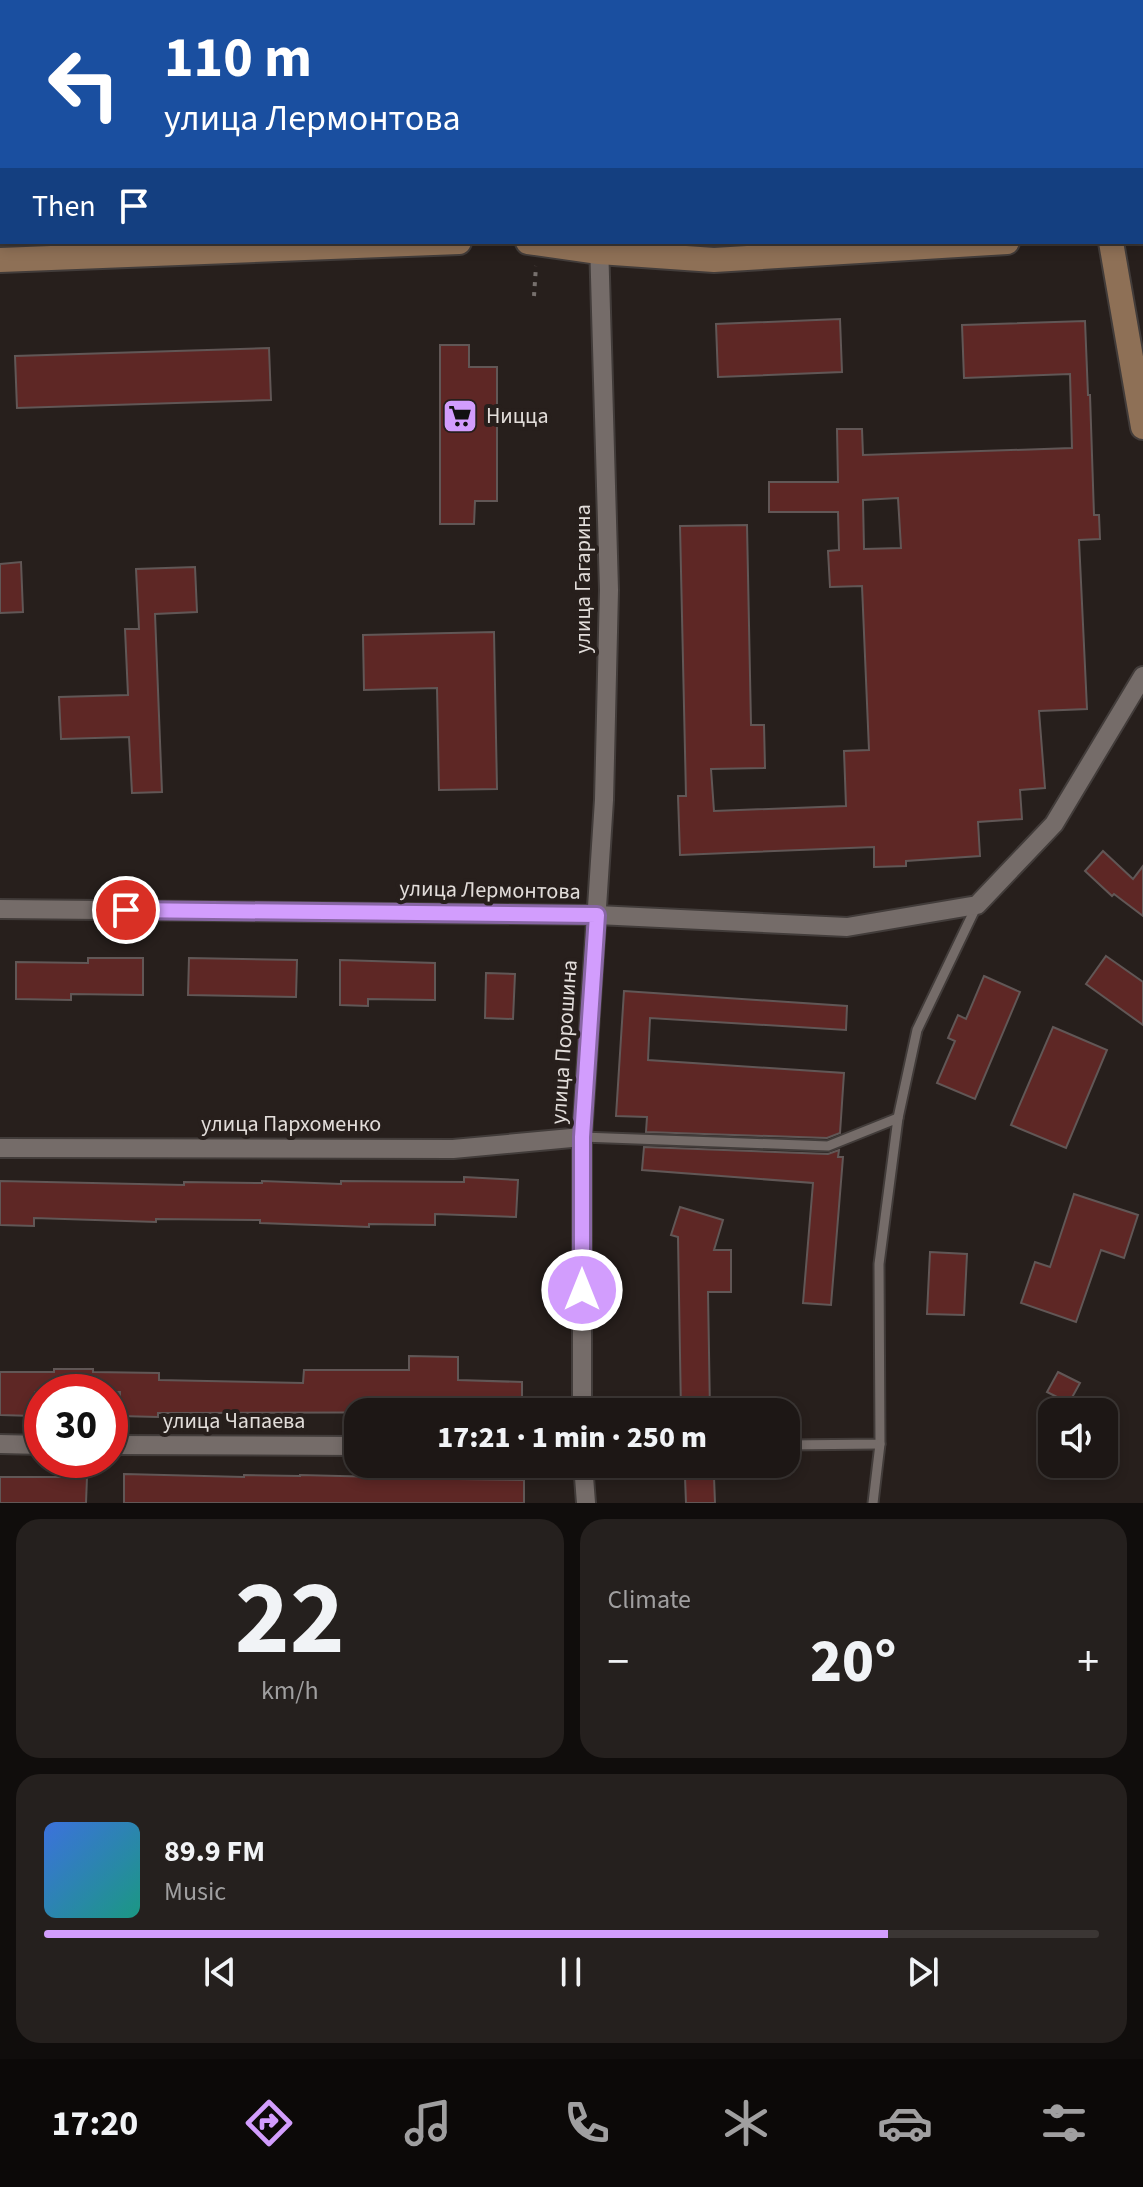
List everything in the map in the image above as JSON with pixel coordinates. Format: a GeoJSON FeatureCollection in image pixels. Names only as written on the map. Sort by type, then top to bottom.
{"type":"FeatureCollection","features":[{"type":"Feature","properties":{"kind":"main road"},"geometry":{"type":"LineString","coordinates":[[0,260],[408,244]]}},
{"type":"Feature","properties":{"kind":"main road"},"geometry":{"type":"LineString","coordinates":[[550,244],[714,260],[974,244]]}},
{"type":"Feature","properties":{"kind":"main road"},"geometry":{"type":"LineString","coordinates":[[1111,244],[1143,427]]}},
{"type":"Feature","properties":{"kind":"street","name":"улица Гагарина"},"geometry":{"type":"LineString","coordinates":[[597,915],[604,800],[609,590],[599,247]]}},
{"type":"Feature","properties":{"kind":"street"},"geometry":{"type":"LineString","coordinates":[[977,905],[1054,824],[1143,676]]}},
{"type":"Feature","properties":{"kind":"street","name":"улица Лермонтова"},"geometry":{"type":"LineString","coordinates":[[0,909],[597,915],[847,927],[977,905]]}},
{"type":"Feature","properties":{"kind":"street","name":"улица Порошина"},"geometry":{"type":"LineString","coordinates":[[582,1398],[582,1137],[597,915]]}},
{"type":"Feature","properties":{"kind":"street","name":"улица Пархоменко"},"geometry":{"type":"LineString","coordinates":[[0,1148],[453,1149],[582,1137]]}},
{"type":"Feature","properties":{"kind":"street"},"geometry":{"type":"LineString","coordinates":[[0,1444],[24,1445]]}},
{"type":"Feature","properties":{"kind":"street","name":"улица Чапаева"},"geometry":{"type":"LineString","coordinates":[[128,1445],[344,1446]]}},
{"type":"Feature","properties":{"kind":"street"},"geometry":{"type":"LineString","coordinates":[[584,1478],[586,1503]]}},
{"type":"Feature","properties":{"kind":"lane"},"geometry":{"type":"LineString","coordinates":[[873,1503],[880,1444],[879,1264],[898,1118],[917,1030],[977,905]]}},
{"type":"Feature","properties":{"kind":"lane"},"geometry":{"type":"LineString","coordinates":[[582,1137],[828,1146],[898,1118]]}},
{"type":"Feature","properties":{"kind":"lane"},"geometry":{"type":"LineString","coordinates":[[800,1445],[880,1444]]}},
{"type":"Feature","properties":{"kind":"path"},"geometry":{"type":"LineString","coordinates":[[533,244],[534,296]]}},
{"type":"Feature","properties":{"kind":"building"},"geometry":{"type":"Polygon","coordinates":[[[840,319],[842,372],[718,377],[716,324],[840,319]]]}},
{"type":"Feature","properties":{"kind":"building"},"geometry":{"type":"Polygon","coordinates":[[[1085,321],[1094,515],[1099,515],[1100,539],[1079,540],[1087,709],[1039,711],[1045,788],[1020,790],[1022,819],[978,822],[980,856],[906,861],[906,866],[874,867],[874,847],[680,855],[678,796],[686,796],[680,526],[747,525],[751,725],[764,725],[765,768],[711,769],[714,811],[846,806],[844,751],[869,750],[862,586],[830,587],[828,551],[839,550],[838,512],[769,512],[769,482],[838,482],[837,429],[862,429],[863,455],[1072,448],[1070,374],[964,378],[962,325],[1085,321]],[[898,498],[863,500],[864,549],[901,548],[898,498]]]}},
{"type":"Feature","properties":{"kind":"building"},"geometry":{"type":"Polygon","coordinates":[[[440,345],[469,345],[469,367],[497,367],[497,501],[475,501],[474,524],[440,524],[440,345]]]}},
{"type":"Feature","properties":{"kind":"building"},"geometry":{"type":"Polygon","coordinates":[[[269,348],[271,400],[17,408],[15,356],[269,348]]]}},
{"type":"Feature","properties":{"kind":"building"},"geometry":{"type":"Polygon","coordinates":[[[21,562],[23,612],[0,613],[0,564],[21,562]]]}},
{"type":"Feature","properties":{"kind":"building"},"geometry":{"type":"Polygon","coordinates":[[[195,567],[197,612],[155,614],[162,792],[132,793],[129,737],[61,739],[59,697],[128,695],[125,629],[139,629],[136,569],[195,567]]]}},
{"type":"Feature","properties":{"kind":"building"},"geometry":{"type":"Polygon","coordinates":[[[494,632],[497,789],[439,790],[437,688],[364,690],[363,635],[494,632]]]}},
{"type":"Feature","properties":{"kind":"building"},"geometry":{"type":"Polygon","coordinates":[[[1103,851],[1133,879],[1143,866],[1143,916],[1114,894],[1112,896],[1085,871],[1103,851]]]}},
{"type":"Feature","properties":{"kind":"building"},"geometry":{"type":"Polygon","coordinates":[[[1106,956],[1143,982],[1143,1025],[1086,984],[1106,956]]]}},
{"type":"Feature","properties":{"kind":"building"},"geometry":{"type":"Polygon","coordinates":[[[88,958],[143,958],[143,995],[71,994],[71,1000],[16,999],[16,962],[88,963],[88,958]]]}},
{"type":"Feature","properties":{"kind":"building"},"geometry":{"type":"Polygon","coordinates":[[[189,958],[297,960],[296,997],[188,995],[189,958]]]}},
{"type":"Feature","properties":{"kind":"building"},"geometry":{"type":"Polygon","coordinates":[[[340,960],[435,963],[435,1000],[368,999],[368,1006],[340,1005],[340,960]]]}},
{"type":"Feature","properties":{"kind":"building"},"geometry":{"type":"Polygon","coordinates":[[[486,973],[515,974],[513,1019],[485,1018],[486,973]]]}},
{"type":"Feature","properties":{"kind":"building"},"geometry":{"type":"Polygon","coordinates":[[[984,976],[1020,992],[975,1099],[937,1083],[955,1041],[948,1038],[958,1015],[966,1019],[984,976]]]}},
{"type":"Feature","properties":{"kind":"building"},"geometry":{"type":"Polygon","coordinates":[[[624,991],[847,1006],[846,1030],[650,1018],[648,1060],[844,1073],[840,1133],[827,1138],[646,1132],[647,1117],[616,1116],[624,991]]]}},
{"type":"Feature","properties":{"kind":"building"},"geometry":{"type":"Polygon","coordinates":[[[1053,1027],[1107,1050],[1066,1148],[1011,1125],[1053,1027]]]}},
{"type":"Feature","properties":{"kind":"building"},"geometry":{"type":"Polygon","coordinates":[[[644,1147],[828,1154],[839,1150],[838,1157],[843,1157],[831,1305],[803,1303],[813,1183],[642,1170],[644,1147]]]}},
{"type":"Feature","properties":{"kind":"building"},"geometry":{"type":"Polygon","coordinates":[[[464,1177],[518,1180],[516,1217],[435,1214],[435,1225],[369,1224],[369,1227],[260,1223],[260,1220],[156,1219],[156,1222],[34,1218],[34,1226],[0,1225],[0,1181],[341,1184],[341,1181],[464,1182],[464,1177]]]}},
{"type":"Feature","properties":{"kind":"building"},"geometry":{"type":"Polygon","coordinates":[[[1074,1194],[1138,1215],[1124,1258],[1101,1250],[1076,1322],[1021,1303],[1035,1262],[1050,1267],[1074,1194]]]}},
{"type":"Feature","properties":{"kind":"building"},"geometry":{"type":"Polygon","coordinates":[[[680,1207],[723,1220],[714,1250],[731,1250],[731,1292],[708,1292],[710,1398],[681,1398],[678,1237],[671,1235],[680,1207]]]}},
{"type":"Feature","properties":{"kind":"building"},"geometry":{"type":"Polygon","coordinates":[[[930,1252],[967,1254],[964,1315],[927,1314],[930,1252]]]}},
{"type":"Feature","properties":{"kind":"building"},"geometry":{"type":"Polygon","coordinates":[[[409,1356],[458,1357],[458,1380],[522,1382],[522,1398],[344,1398],[344,1412],[158,1413],[158,1417],[128,1416],[128,1374],[24,1374],[24,1416],[0,1415],[0,1372],[93,1369],[93,1372],[159,1373],[159,1380],[303,1383],[304,1370],[409,1370],[409,1356]]]}},
{"type":"Feature","properties":{"kind":"building"},"geometry":{"type":"Polygon","coordinates":[[[1058,1372],[1080,1383],[1072,1398],[1059,1398],[1047,1392],[1058,1372]]]}},
{"type":"Feature","properties":{"kind":"building"},"geometry":{"type":"Polygon","coordinates":[[[128,1474],[524,1480],[524,1503],[124,1503],[124,1478],[128,1478],[128,1474]]]}},
{"type":"Feature","properties":{"kind":"building"},"geometry":{"type":"Polygon","coordinates":[[[0,1477],[87,1478],[86,1503],[0,1503],[0,1477]]]}},
{"type":"Feature","properties":{"kind":"building"},"geometry":{"type":"Polygon","coordinates":[[[685,1478],[714,1478],[715,1503],[686,1503],[685,1478]]]}},
{"type":"Feature","properties":{"kind":"place","name":"Ницца"},"geometry":{"type":"Point","coordinates":[460,416]}},
{"type":"Feature","properties":{"kind":"route"},"geometry":{"type":"LineString","coordinates":[[126,910],[597,915],[582,1137],[582,1290]]}}]}
